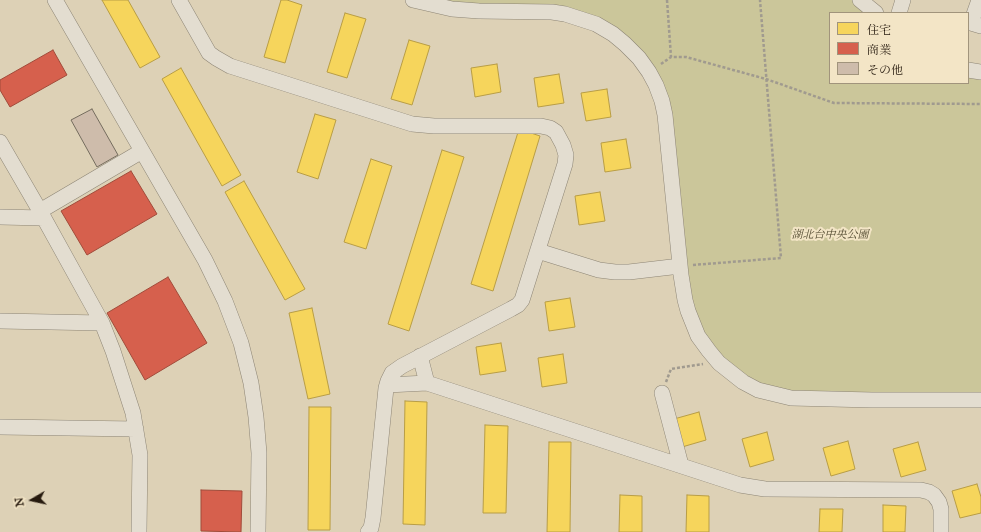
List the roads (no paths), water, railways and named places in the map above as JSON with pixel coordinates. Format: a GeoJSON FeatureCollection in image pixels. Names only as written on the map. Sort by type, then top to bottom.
{"type":"FeatureCollection","features":[{"type":"Feature","properties":{"kind":"street"},"geometry":{"type":"LineString","coordinates":[[56,0],[205,260],[225,301],[241,343],[251,383],[259,453],[258,532]]}},
{"type":"Feature","properties":{"kind":"street"},"geometry":{"type":"LineString","coordinates":[[179,0],[209,52],[230,66],[412,124],[434,126],[541,126],[550,128],[556,132],[563,145],[566,155],[565,164],[522,300],[518,305],[392,372],[387,386],[373,518],[371,528],[368,532]]}},
{"type":"Feature","properties":{"kind":"street"},"geometry":{"type":"LineString","coordinates":[[413,0],[452,9],[552,12],[565,14],[596,24],[613,34],[639,58],[656,85],[662,101],[665,116],[680,266],[685,300],[698,336],[709,352],[743,382],[758,390],[791,398],[981,400]]}},
{"type":"Feature","properties":{"kind":"street"},"geometry":{"type":"LineString","coordinates":[[860,0],[875,12]]}},
{"type":"Feature","properties":{"kind":"street"},"geometry":{"type":"LineString","coordinates":[[899,12],[903,0]]}},
{"type":"Feature","properties":{"kind":"street"},"geometry":{"type":"LineString","coordinates":[[979,0],[972,23],[981,26]]}},
{"type":"Feature","properties":{"kind":"street"},"geometry":{"type":"LineString","coordinates":[[969,70],[981,72]]}},
{"type":"Feature","properties":{"kind":"street"},"geometry":{"type":"LineString","coordinates":[[0,142],[102,323],[116,358],[133,412],[140,455],[139,532]]}},
{"type":"Feature","properties":{"kind":"street"},"geometry":{"type":"LineString","coordinates":[[0,217],[42,215],[142,151]]}},
{"type":"Feature","properties":{"kind":"street"},"geometry":{"type":"LineString","coordinates":[[538,251],[599,270],[615,272],[680,266]]}},
{"type":"Feature","properties":{"kind":"street"},"geometry":{"type":"LineString","coordinates":[[0,321],[102,323]]}},
{"type":"Feature","properties":{"kind":"street"},"geometry":{"type":"LineString","coordinates":[[420,356],[427,383]]}},
{"type":"Feature","properties":{"kind":"street"},"geometry":{"type":"LineString","coordinates":[[387,386],[427,383],[740,485],[765,489],[921,490],[929,492],[934,495],[939,502],[941,509],[941,532]]}},
{"type":"Feature","properties":{"kind":"street"},"geometry":{"type":"LineString","coordinates":[[662,394],[680,465]]}},
{"type":"Feature","properties":{"kind":"street"},"geometry":{"type":"LineString","coordinates":[[0,427],[136,429]]}},
{"type":"Feature","properties":{"kind":"park label","name":"湖北台中央公園"},"geometry":{"type":"Point","coordinates":[830,235]}}]}
